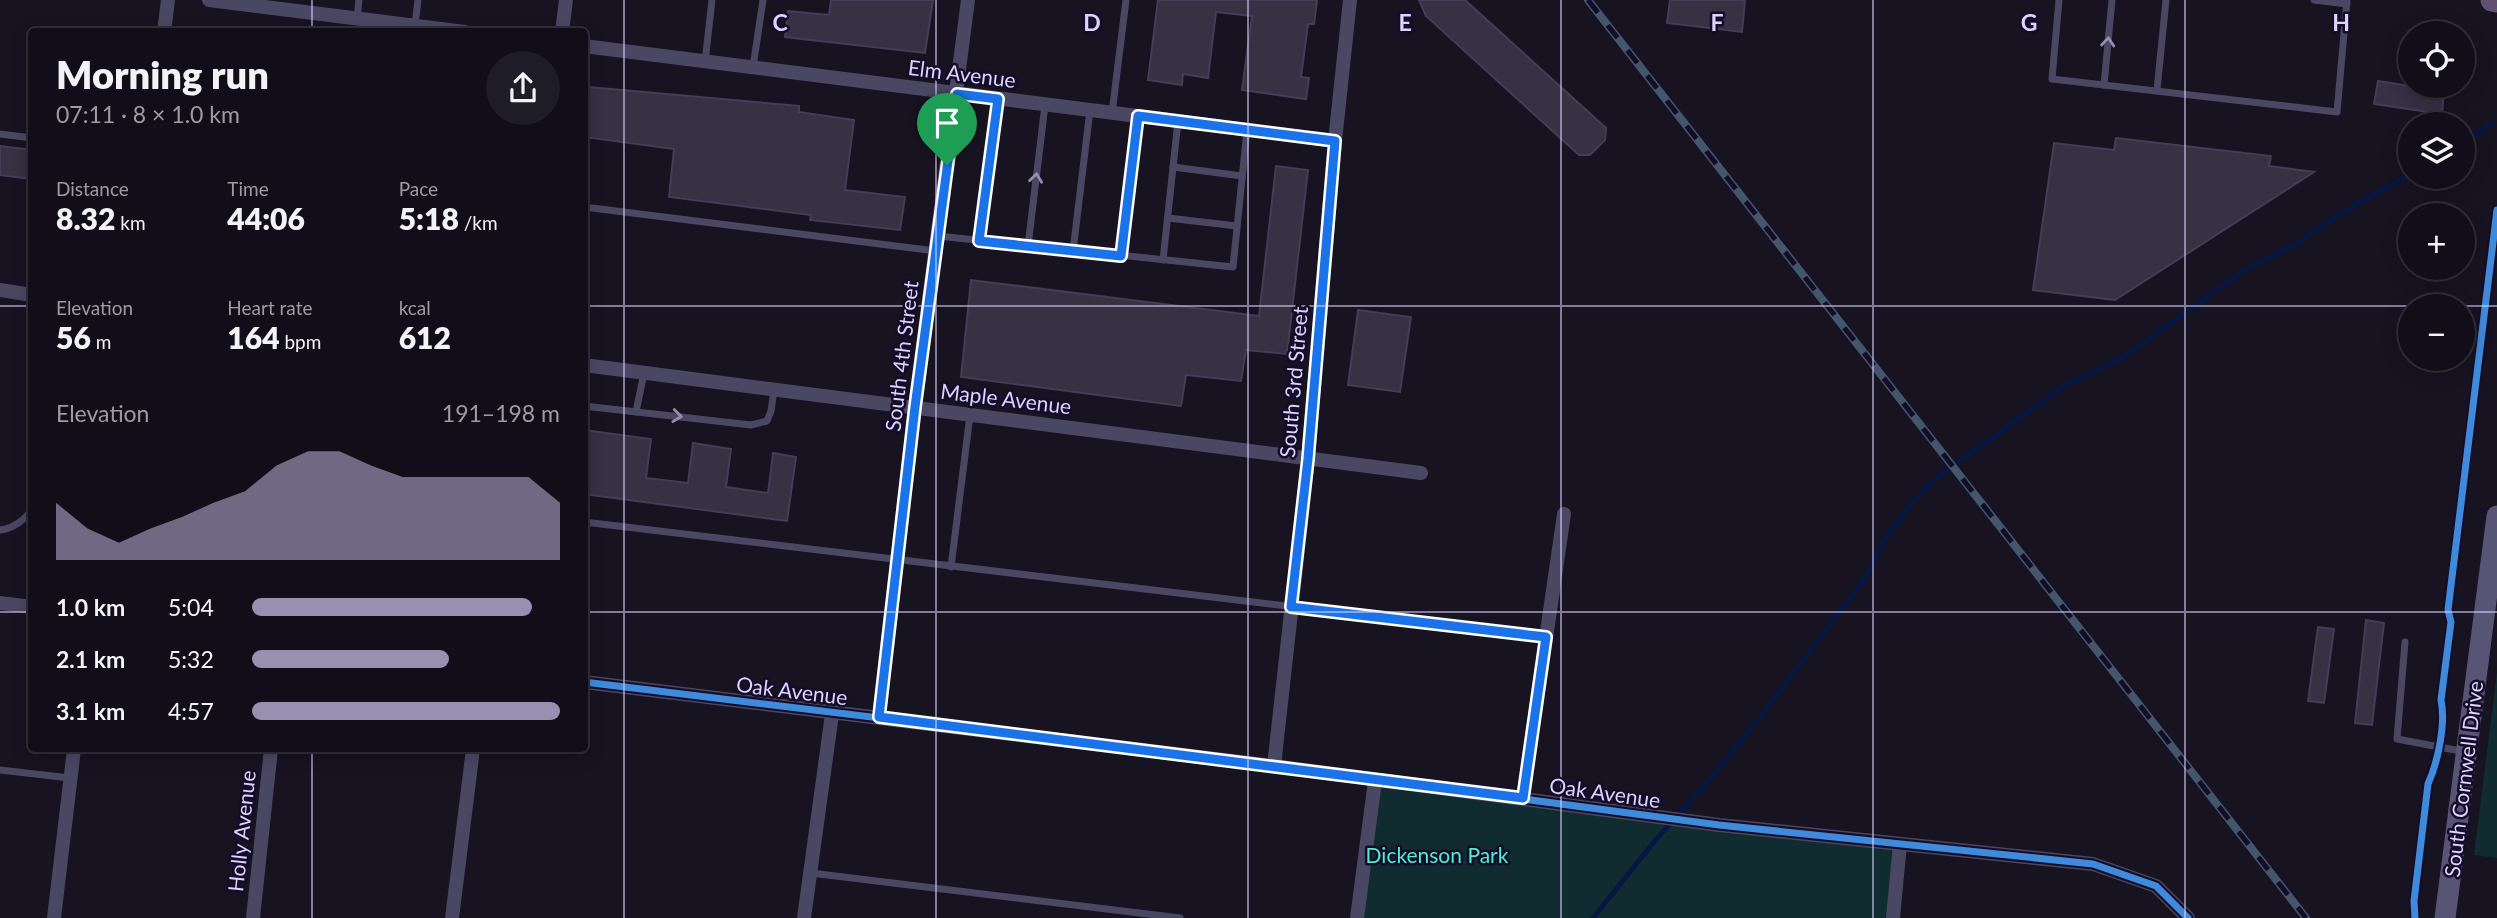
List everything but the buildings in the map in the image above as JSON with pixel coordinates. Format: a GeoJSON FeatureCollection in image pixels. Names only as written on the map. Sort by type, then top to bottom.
{"type":"FeatureCollection","features":[{"type":"Feature","properties":{"kind":"main road","name":"South Cornwell Drive"},"geometry":{"type":"LineString","coordinates":[[2445,918],[2497,516]]}},
{"type":"Feature","properties":{"kind":"street"},"geometry":{"type":"LineString","coordinates":[[164,28],[168,0]]}},
{"type":"Feature","properties":{"kind":"street"},"geometry":{"type":"LineString","coordinates":[[209,0],[315,6],[357,18],[436,28]]}},
{"type":"Feature","properties":{"kind":"street"},"geometry":{"type":"LineString","coordinates":[[562,28],[566,0]]}},
{"type":"Feature","properties":{"kind":"street","name":"South 4th Street"},"geometry":{"type":"LineString","coordinates":[[879,717],[915,407],[968,0]]}},
{"type":"Feature","properties":{"kind":"street","name":"South 3rd Street"},"geometry":{"type":"LineString","coordinates":[[1274,766],[1308,459],[1350,0]]}},
{"type":"Feature","properties":{"kind":"street","name":"Elm Avenue"},"geometry":{"type":"LineString","coordinates":[[588,47],[1335,141]]}},
{"type":"Feature","properties":{"kind":"street"},"geometry":{"type":"LineString","coordinates":[[0,290],[28,294]]}},
{"type":"Feature","properties":{"kind":"street","name":"Maple Avenue"},"geometry":{"type":"LineString","coordinates":[[588,365],[1421,473]]}},
{"type":"Feature","properties":{"kind":"street"},"geometry":{"type":"LineString","coordinates":[[1523,798],[1564,514]]}},
{"type":"Feature","properties":{"kind":"street"},"geometry":{"type":"LineString","coordinates":[[0,603],[28,606]]}},
{"type":"Feature","properties":{"kind":"street","name":"Oak Avenue"},"geometry":{"type":"LineString","coordinates":[[588,683],[1274,766],[1719,825],[2093,864],[2156,886],[2188,918]]}},
{"type":"Feature","properties":{"kind":"street"},"geometry":{"type":"LineString","coordinates":[[804,918],[832,714]]}},
{"type":"Feature","properties":{"kind":"street"},"geometry":{"type":"LineString","coordinates":[[54,918],[74,752]]}},
{"type":"Feature","properties":{"kind":"street","name":"Holly Avenue"},"geometry":{"type":"LineString","coordinates":[[253,918],[271,752]]}},
{"type":"Feature","properties":{"kind":"street"},"geometry":{"type":"LineString","coordinates":[[452,918],[473,752]]}},
{"type":"Feature","properties":{"kind":"street"},"geometry":{"type":"LineString","coordinates":[[1356,918],[1375,780]]}},
{"type":"Feature","properties":{"kind":"street"},"geometry":{"type":"LineString","coordinates":[[1892,918],[1900,844]]}},
{"type":"Feature","properties":{"kind":"lane"},"geometry":{"type":"LineString","coordinates":[[357,18],[359,0]]}},
{"type":"Feature","properties":{"kind":"lane"},"geometry":{"type":"LineString","coordinates":[[415,25],[418,0]]}},
{"type":"Feature","properties":{"kind":"lane"},"geometry":{"type":"LineString","coordinates":[[705,62],[712,0]]}},
{"type":"Feature","properties":{"kind":"lane"},"geometry":{"type":"LineString","coordinates":[[753,68],[763,0]]}},
{"type":"Feature","properties":{"kind":"lane"},"geometry":{"type":"LineString","coordinates":[[1112,113],[1126,0]]}},
{"type":"Feature","properties":{"kind":"lane"},"geometry":{"type":"LineString","coordinates":[[2059,0],[2052,79],[2337,112],[2347,2],[2314,0]]}},
{"type":"Feature","properties":{"kind":"lane"},"geometry":{"type":"LineString","coordinates":[[2104,85],[2112,0]]}},
{"type":"Feature","properties":{"kind":"lane"},"geometry":{"type":"LineString","coordinates":[[2157,90],[2166,0]]}},
{"type":"Feature","properties":{"kind":"lane"},"geometry":{"type":"LineString","coordinates":[[979,241],[998,99]]}},
{"type":"Feature","properties":{"kind":"lane"},"geometry":{"type":"LineString","coordinates":[[1028,246],[1045,105]]}},
{"type":"Feature","properties":{"kind":"lane"},"geometry":{"type":"LineString","coordinates":[[1073,251],[1090,110]]}},
{"type":"Feature","properties":{"kind":"lane"},"geometry":{"type":"LineString","coordinates":[[1121,256],[1138,116]]}},
{"type":"Feature","properties":{"kind":"lane"},"geometry":{"type":"LineString","coordinates":[[1163,260],[1178,121]]}},
{"type":"Feature","properties":{"kind":"lane"},"geometry":{"type":"LineString","coordinates":[[938,236],[1233,267],[1247,130]]}},
{"type":"Feature","properties":{"kind":"lane"},"geometry":{"type":"LineString","coordinates":[[0,134],[28,138]]}},
{"type":"Feature","properties":{"kind":"lane"},"geometry":{"type":"LineString","coordinates":[[1173,167],[1242,176]]}},
{"type":"Feature","properties":{"kind":"lane"},"geometry":{"type":"LineString","coordinates":[[588,208],[936,251]]}},
{"type":"Feature","properties":{"kind":"lane"},"geometry":{"type":"LineString","coordinates":[[1168,218],[1237,226]]}},
{"type":"Feature","properties":{"kind":"lane"},"geometry":{"type":"LineString","coordinates":[[636,412],[644,372]]}},
{"type":"Feature","properties":{"kind":"lane"},"geometry":{"type":"LineString","coordinates":[[588,406],[751,425],[767,421],[774,389]]}},
{"type":"Feature","properties":{"kind":"lane"},"geometry":{"type":"LineString","coordinates":[[951,567],[970,414]]}},
{"type":"Feature","properties":{"kind":"lane"},"geometry":{"type":"LineString","coordinates":[[0,530],[7,529],[28,515]]}},
{"type":"Feature","properties":{"kind":"lane"},"geometry":{"type":"LineString","coordinates":[[588,522],[1546,637]]}},
{"type":"Feature","properties":{"kind":"lane"},"geometry":{"type":"LineString","coordinates":[[2405,642],[2397,739],[2466,752]]}},
{"type":"Feature","properties":{"kind":"lane"},"geometry":{"type":"LineString","coordinates":[[0,770],[70,778]]}},
{"type":"Feature","properties":{"kind":"lane"},"geometry":{"type":"LineString","coordinates":[[810,873],[1180,918]]}},
{"type":"Feature","properties":{"kind":"green space"},"geometry":{"type":"Polygon","coordinates":[[[2497,672],[2497,858],[2474,855],[2497,672]]]}},
{"type":"Feature","properties":{"kind":"green space","name":"Dickenson Park"},"geometry":{"type":"Polygon","coordinates":[[[1375,781],[1900,844],[1893,918],[1356,918],[1375,781]]]}},
{"type":"Feature","properties":{"kind":"waterway"},"geometry":{"type":"LineString","coordinates":[[2475,134],[2492,123]]}},
{"type":"Feature","properties":{"kind":"waterway"},"geometry":{"type":"LineString","coordinates":[[1593,918],[1760,717],[1866,577],[1883,542],[1910,505],[1936,478],[2065,385],[2122,358],[2243,271],[2295,244],[2341,213],[2398,181]]}},
{"type":"Feature","properties":{"kind":"railway"},"geometry":{"type":"LineString","coordinates":[[1588,0],[2306,918]]}},
{"type":"Feature","properties":{"kind":"cycle path"},"geometry":{"type":"LineString","coordinates":[[2415,918],[2414,901],[2428,784],[2442,731],[2441,700],[2451,622],[2448,610],[2497,210]]}},
{"type":"Feature","properties":{"kind":"cycle path"},"geometry":{"type":"LineString","coordinates":[[588,682],[1274,766],[1719,825],[2093,864],[2156,886],[2188,918]]}},
{"type":"Feature","properties":{"kind":"route"},"geometry":{"type":"LineString","coordinates":[[957,94],[998,99],[979,241],[1121,256],[1138,116],[1335,141],[1308,459],[1291,607],[1546,637],[1523,798],[879,717],[915,407],[947,165],[957,94]]}}]}
